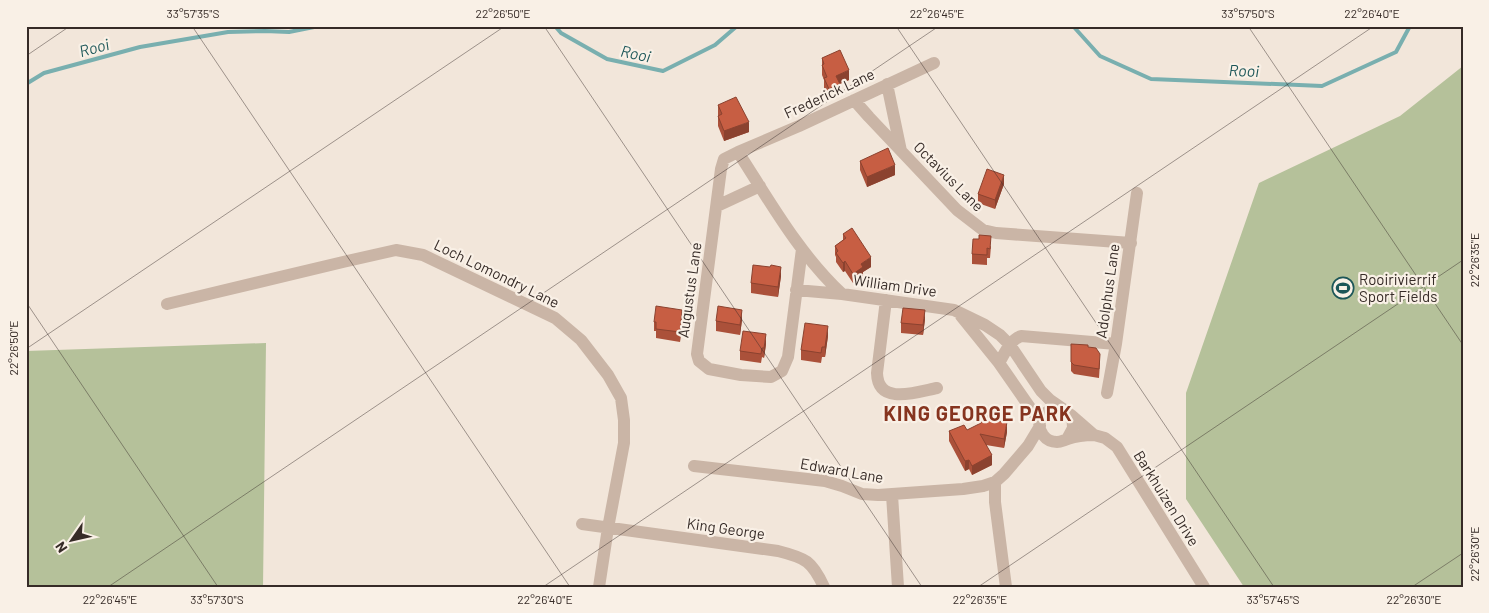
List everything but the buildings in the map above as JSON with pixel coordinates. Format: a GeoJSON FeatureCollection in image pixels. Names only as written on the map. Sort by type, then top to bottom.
{"type":"FeatureCollection","features":[{"type":"Feature","properties":{"kind":"street","name":"Frederick Lane"},"geometry":{"type":"LineString","coordinates":[[738,152],[799,126],[934,63]]}},
{"type":"Feature","properties":{"kind":"street"},"geometry":{"type":"LineString","coordinates":[[888,84],[901,151]]}},
{"type":"Feature","properties":{"kind":"street","name":"Octavius Lane"},"geometry":{"type":"LineString","coordinates":[[854,100],[957,210],[983,230],[996,233],[1131,243]]}},
{"type":"Feature","properties":{"kind":"street","name":"William Drive"},"geometry":{"type":"LineString","coordinates":[[738,152],[802,249],[842,294],[954,310],[990,328],[1010,344],[1041,391],[1067,412]]}},
{"type":"Feature","properties":{"kind":"street","name":"Augustus Lane"},"geometry":{"type":"LineString","coordinates":[[738,152],[724,159],[723,162],[697,354],[699,361],[709,369],[742,375],[771,377],[782,371],[788,357],[802,249]]}},
{"type":"Feature","properties":{"kind":"street"},"geometry":{"type":"LineString","coordinates":[[717,206],[760,186]]}},
{"type":"Feature","properties":{"kind":"street","name":"Adolphus Lane"},"geometry":{"type":"LineString","coordinates":[[1107,393],[1116,344],[1137,193]]}},
{"type":"Feature","properties":{"kind":"street","name":"Loch Lomondry Lane"},"geometry":{"type":"LineString","coordinates":[[167,304],[396,250],[423,254],[555,318],[581,340],[608,375],[621,398],[624,420],[624,443],[599,587]]}},
{"type":"Feature","properties":{"kind":"street"},"geometry":{"type":"LineString","coordinates":[[796,290],[842,294]]}},
{"type":"Feature","properties":{"kind":"street"},"geometry":{"type":"LineString","coordinates":[[886,300],[877,373],[879,384],[886,392],[899,395],[936,388]]}},
{"type":"Feature","properties":{"kind":"street"},"geometry":{"type":"LineString","coordinates":[[954,310],[971,327],[999,363],[1040,424],[1043,435],[1052,441]]}},
{"type":"Feature","properties":{"kind":"street"},"geometry":{"type":"LineString","coordinates":[[999,363],[1010,344],[1018,338],[1026,336],[1116,344]]}},
{"type":"Feature","properties":{"kind":"street"},"geometry":{"type":"LineString","coordinates":[[1006,587],[995,502],[995,482],[1028,446],[1043,415],[1049,410],[1055,408],[1067,412],[1073,428],[1067,439]]}},
{"type":"Feature","properties":{"kind":"street","name":"Barkhuizen Drive"},"geometry":{"type":"LineString","coordinates":[[1067,412],[1094,435],[1105,438],[1117,448],[1204,587]]}},
{"type":"Feature","properties":{"kind":"street"},"geometry":{"type":"LineString","coordinates":[[1028,446],[1052,441],[1057,442],[1082,435],[1094,435]]}},
{"type":"Feature","properties":{"kind":"street","name":"Edward Lane"},"geometry":{"type":"LineString","coordinates":[[694,466],[825,481],[862,494],[892,495],[963,489],[995,482]]}},
{"type":"Feature","properties":{"kind":"street"},"geometry":{"type":"LineString","coordinates":[[892,495],[898,587]]}},
{"type":"Feature","properties":{"kind":"street","name":"King George"},"geometry":{"type":"LineString","coordinates":[[582,524],[800,556],[809,562],[817,572],[824,587]]}},
{"type":"Feature","properties":{"kind":"green space","name":"Rooirivierrif Sport Fields"},"geometry":{"type":"Polygon","coordinates":[[[1463,66],[1463,587],[1244,587],[1186,499],[1186,393],[1259,183],[1400,116],[1463,66]]]}},
{"type":"Feature","properties":{"kind":"green space"},"geometry":{"type":"Polygon","coordinates":[[[266,343],[263,587],[26,587],[26,351],[266,343]]]}},
{"type":"Feature","properties":{"kind":"waterway","name":"Rooi"},"geometry":{"type":"LineString","coordinates":[[26,84],[44,73],[140,47],[228,32],[289,32],[319,26]]}},
{"type":"Feature","properties":{"kind":"waterway","name":"Rooi"},"geometry":{"type":"LineString","coordinates":[[555,26],[561,33],[607,59],[663,71],[715,45],[737,26]]}},
{"type":"Feature","properties":{"kind":"waterway","name":"Rooi"},"geometry":{"type":"LineString","coordinates":[[1073,26],[1100,56],[1151,79],[1322,86],[1396,52],[1410,26]]}},
{"type":"Feature","properties":{"kind":"place","name":"Rooirivierrif Sport Fields"},"geometry":{"type":"Point","coordinates":[1343,288]}},
{"type":"Feature","properties":{"kind":"district","name":"KING GEORGE PARK"},"geometry":{"type":"Point","coordinates":[978,413]}}]}
